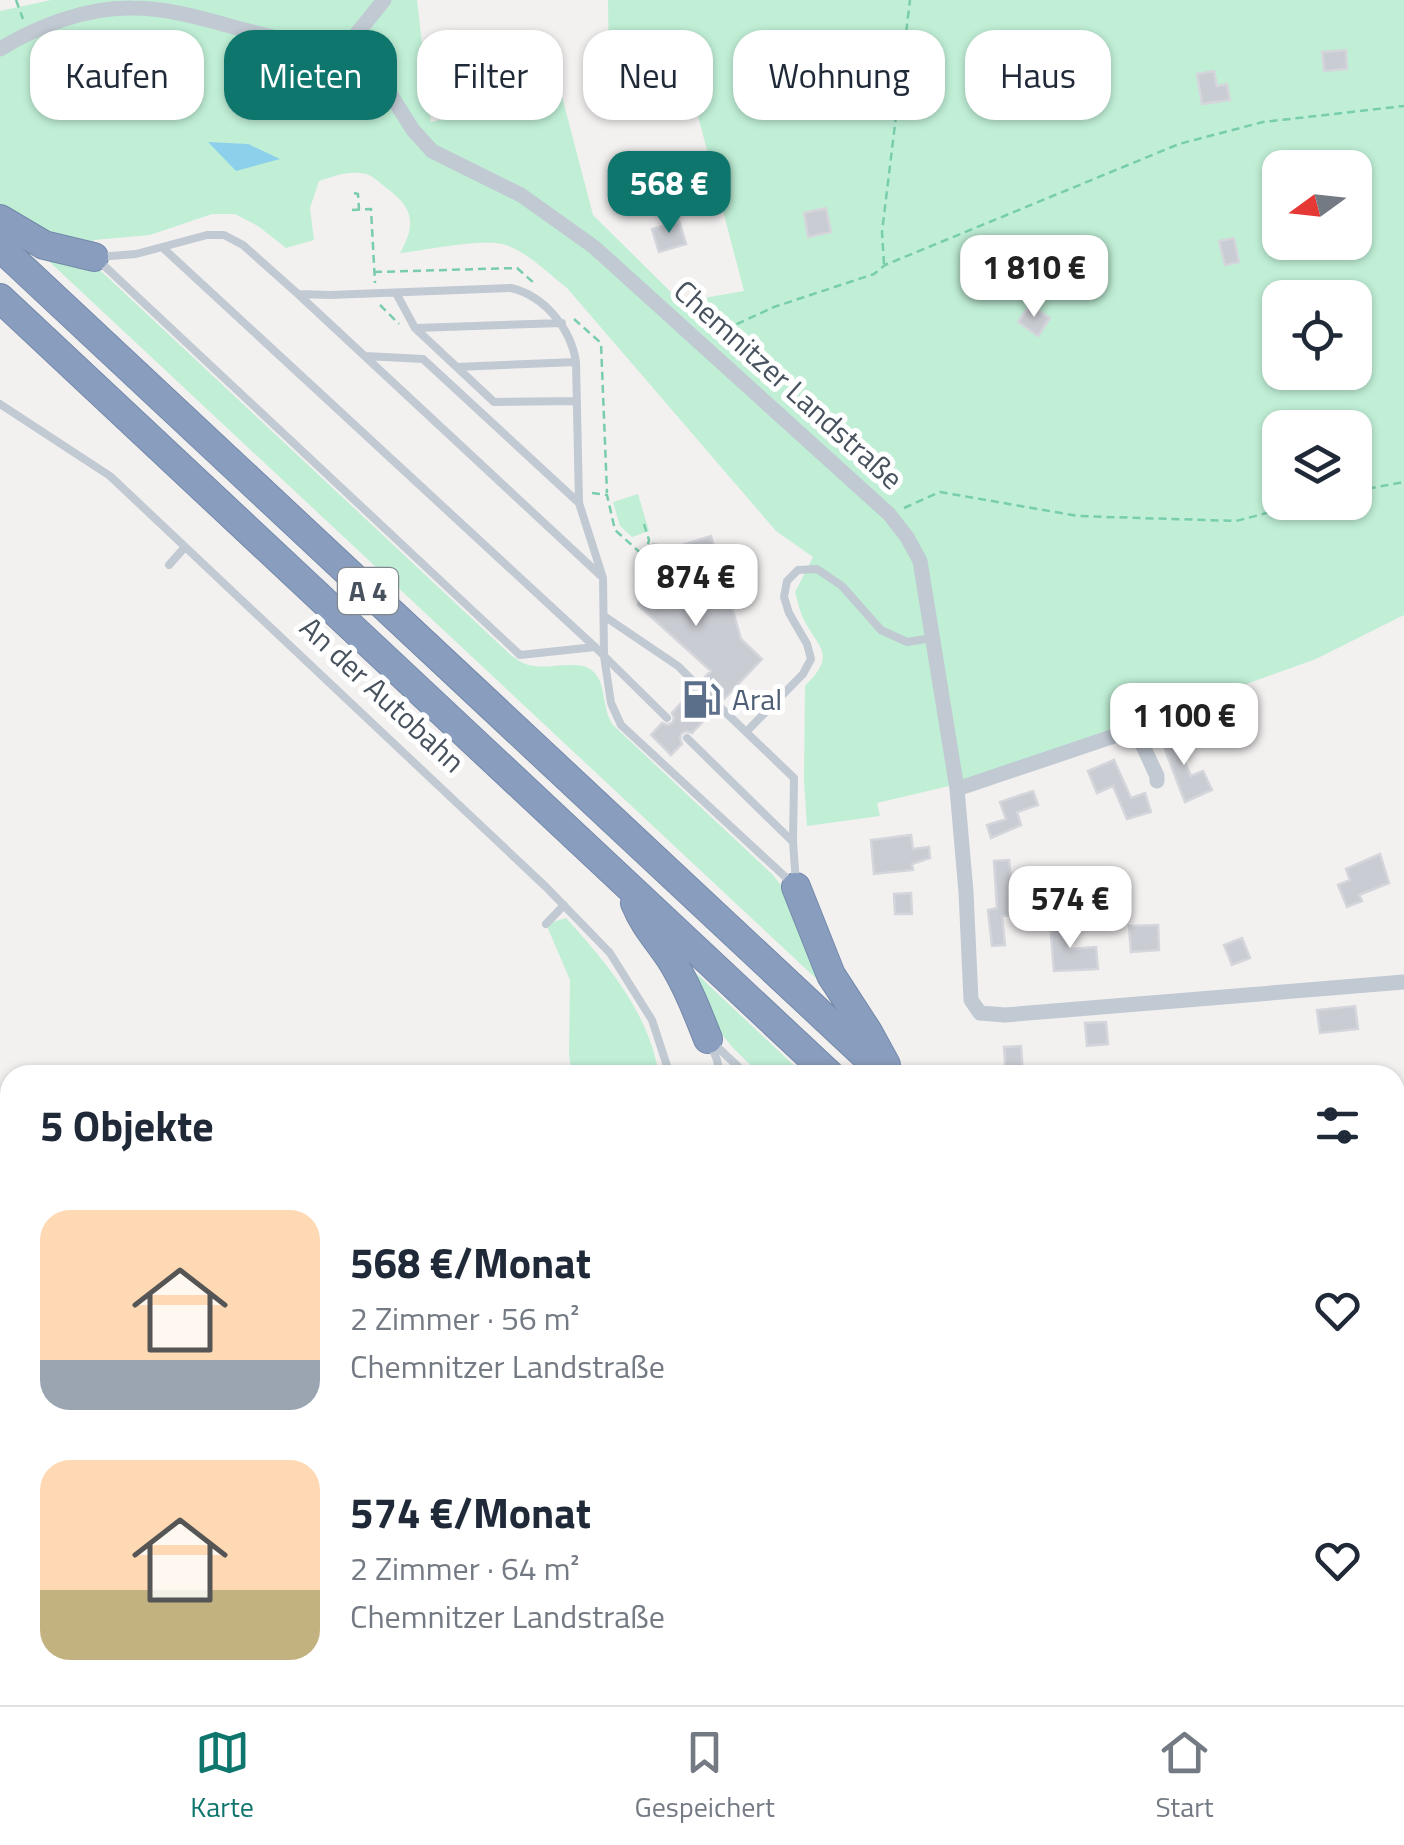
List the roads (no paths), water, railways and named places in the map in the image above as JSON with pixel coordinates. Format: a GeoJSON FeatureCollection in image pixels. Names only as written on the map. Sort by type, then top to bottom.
{"type":"FeatureCollection","features":[{"type":"Feature","properties":{"kind":"highway"},"geometry":{"type":"LineString","coordinates":[[0,220],[44,244],[94,257]]}},
{"type":"Feature","properties":{"kind":"highway","name":"A 4"},"geometry":{"type":"LineString","coordinates":[[0,247],[878,1065]]}},
{"type":"Feature","properties":{"kind":"highway","name":"A 4"},"geometry":{"type":"LineString","coordinates":[[0,298],[819,1065]]}},
{"type":"Feature","properties":{"kind":"highway"},"geometry":{"type":"LineString","coordinates":[[626,883],[644,924],[670,958],[692,997],[708,1039]]}},
{"type":"Feature","properties":{"kind":"highway"},"geometry":{"type":"LineString","coordinates":[[796,888],[831,975],[884,1065]]}},
{"type":"Feature","properties":{"kind":"street"},"geometry":{"type":"LineString","coordinates":[[360,30],[384,0]]}},
{"type":"Feature","properties":{"kind":"street"},"geometry":{"type":"LineString","coordinates":[[0,49],[70,16],[132,8],[204,18],[248,30]]}},
{"type":"Feature","properties":{"kind":"street","name":"Chemnitzer Landstraße"},"geometry":{"type":"LineString","coordinates":[[397,105],[432,151],[521,196],[579,237],[889,514],[907,537],[920,561],[957,789],[971,1000],[980,1013],[1005,1015],[1404,982]]}},
{"type":"Feature","properties":{"kind":"street"},"geometry":{"type":"LineString","coordinates":[[957,789],[1135,729],[1157,781]]}},
{"type":"Feature","properties":{"kind":"lane"},"geometry":{"type":"LineString","coordinates":[[94,257],[136,254],[196,237],[224,236],[243,245],[603,578]]}},
{"type":"Feature","properties":{"kind":"lane"},"geometry":{"type":"LineString","coordinates":[[163,248],[667,718]]}},
{"type":"Feature","properties":{"kind":"lane"},"geometry":{"type":"LineString","coordinates":[[94,257],[520,656],[595,648]]}},
{"type":"Feature","properties":{"kind":"lane"},"geometry":{"type":"LineString","coordinates":[[298,294],[511,288],[526,292],[562,322],[576,362],[579,502],[603,578],[604,656],[610,703],[621,725],[796,888]]}},
{"type":"Feature","properties":{"kind":"lane"},"geometry":{"type":"LineString","coordinates":[[396,293],[415,328],[494,402],[577,401]]}},
{"type":"Feature","properties":{"kind":"lane"},"geometry":{"type":"LineString","coordinates":[[415,328],[562,322]]}},
{"type":"Feature","properties":{"kind":"lane"},"geometry":{"type":"LineString","coordinates":[[365,356],[422,359],[579,502]]}},
{"type":"Feature","properties":{"kind":"lane"},"geometry":{"type":"LineString","coordinates":[[457,367],[576,362]]}},
{"type":"Feature","properties":{"kind":"lane","name":"An der Autobahn"},"geometry":{"type":"LineString","coordinates":[[0,404],[110,476],[564,906],[610,954],[652,1020],[667,1065]]}},
{"type":"Feature","properties":{"kind":"lane"},"geometry":{"type":"LineString","coordinates":[[169,565],[185,547]]}},
{"type":"Feature","properties":{"kind":"lane"},"geometry":{"type":"LineString","coordinates":[[746,732],[804,674],[811,660],[808,644],[784,597],[787,581],[798,570],[817,569],[842,586],[881,630],[906,642],[932,638]]}},
{"type":"Feature","properties":{"kind":"lane"},"geometry":{"type":"LineString","coordinates":[[604,616],[678,666],[698,686]]}},
{"type":"Feature","properties":{"kind":"lane"},"geometry":{"type":"LineString","coordinates":[[718,705],[794,778],[796,888]]}},
{"type":"Feature","properties":{"kind":"lane"},"geometry":{"type":"LineString","coordinates":[[688,738],[794,842]]}},
{"type":"Feature","properties":{"kind":"lane"},"geometry":{"type":"LineString","coordinates":[[546,924],[564,906]]}},
{"type":"Feature","properties":{"kind":"lane"},"geometry":{"type":"LineString","coordinates":[[708,1039],[718,1065]]}},
{"type":"Feature","properties":{"kind":"lane"},"geometry":{"type":"LineString","coordinates":[[708,1039],[736,1065]]}},
{"type":"Feature","properties":{"kind":"water"},"geometry":{"type":"Polygon","coordinates":[[[208,142],[248,144],[280,159],[236,171],[208,142]]]}},
{"type":"Feature","properties":{"kind":"place","name":"Aral"},"geometry":{"type":"Point","coordinates":[702,700]}}]}
